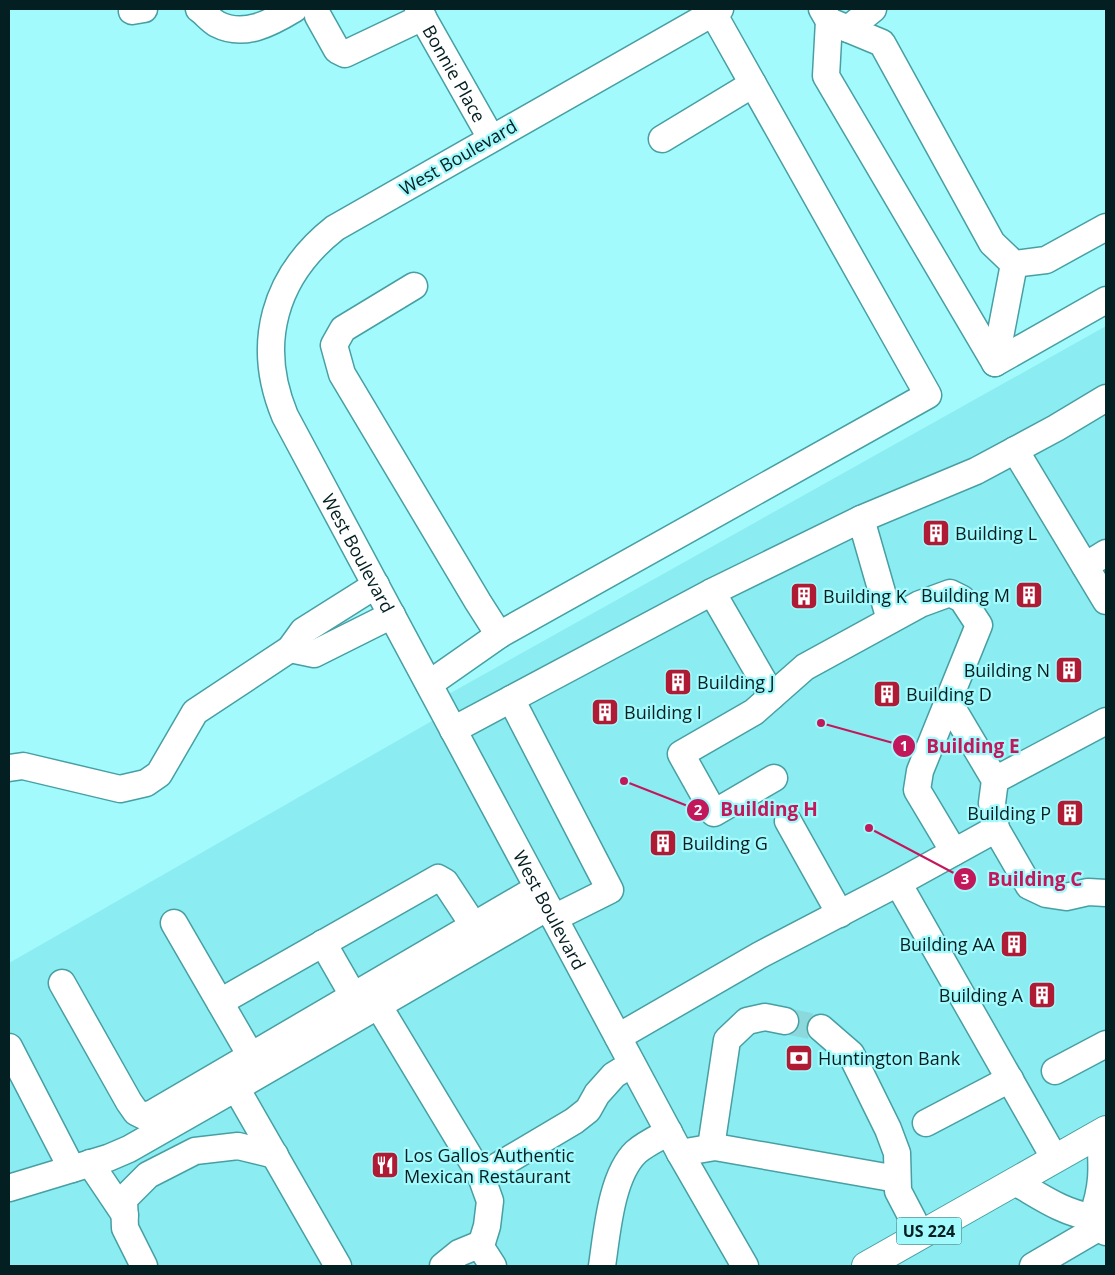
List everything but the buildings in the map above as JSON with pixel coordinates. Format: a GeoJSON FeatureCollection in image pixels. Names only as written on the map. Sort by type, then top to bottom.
{"type":"FeatureCollection","features":[{"type":"Feature","properties":{"kind":"main road","name":"US 224"},"geometry":{"type":"LineString","coordinates":[[866,1266],[1103,1132]]}},
{"type":"Feature","properties":{"kind":"street"},"geometry":{"type":"LineString","coordinates":[[199,9],[217,24],[248,30],[268,24],[294,9]]}},
{"type":"Feature","properties":{"kind":"street"},"geometry":{"type":"LineString","coordinates":[[833,19],[873,9]]}},
{"type":"Feature","properties":{"kind":"street"},"geometry":{"type":"LineString","coordinates":[[429,684],[500,635],[928,395],[753,84],[717,11]]}},
{"type":"Feature","properties":{"kind":"street","name":"West Boulevard"},"geometry":{"type":"LineString","coordinates":[[717,11],[684,18],[491,138],[335,228],[319,240],[295,268],[279,299],[274,315],[270,352],[273,381],[285,416],[632,1064],[745,1266]]}},
{"type":"Feature","properties":{"kind":"street"},"geometry":{"type":"LineString","coordinates":[[318,16],[337,50],[345,54],[420,13]]}},
{"type":"Feature","properties":{"kind":"street","name":"Bonnie Place"},"geometry":{"type":"LineString","coordinates":[[420,13],[491,138]]}},
{"type":"Feature","properties":{"kind":"street"},"geometry":{"type":"LineString","coordinates":[[833,19],[882,43],[992,242],[1014,264]]}},
{"type":"Feature","properties":{"kind":"street"},"geometry":{"type":"LineString","coordinates":[[833,19],[826,76],[995,363]]}},
{"type":"Feature","properties":{"kind":"street"},"geometry":{"type":"LineString","coordinates":[[662,139],[753,84]]}},
{"type":"Feature","properties":{"kind":"street"},"geometry":{"type":"LineString","coordinates":[[1014,264],[1046,260],[1106,227]]}},
{"type":"Feature","properties":{"kind":"street"},"geometry":{"type":"LineString","coordinates":[[995,363],[1014,264]]}},
{"type":"Feature","properties":{"kind":"street"},"geometry":{"type":"LineString","coordinates":[[414,286],[343,329],[334,345],[342,374],[478,602],[500,635]]}},
{"type":"Feature","properties":{"kind":"street"},"geometry":{"type":"LineString","coordinates":[[995,363],[1106,300]]}},
{"type":"Feature","properties":{"kind":"street"},"geometry":{"type":"LineString","coordinates":[[454,730],[712,592],[861,519],[976,471],[1056,428],[1106,398]]}},
{"type":"Feature","properties":{"kind":"street"},"geometry":{"type":"LineString","coordinates":[[1015,450],[1096,559],[1106,601]]}},
{"type":"Feature","properties":{"kind":"street"},"geometry":{"type":"LineString","coordinates":[[861,519],[890,620]]}},
{"type":"Feature","properties":{"kind":"street"},"geometry":{"type":"LineString","coordinates":[[9,768],[23,766],[120,788],[146,783],[159,774],[195,712],[290,649],[303,631],[376,585]]}},
{"type":"Feature","properties":{"kind":"street"},"geometry":{"type":"LineString","coordinates":[[712,592],[772,696]]}},
{"type":"Feature","properties":{"kind":"street"},"geometry":{"type":"LineString","coordinates":[[774,778],[714,812],[681,754],[754,712],[805,667],[920,604],[950,593],[962,599],[979,626],[920,771],[917,790],[954,852]]}},
{"type":"Feature","properties":{"kind":"street"},"geometry":{"type":"LineString","coordinates":[[290,649],[314,654],[392,616]]}},
{"type":"Feature","properties":{"kind":"street"},"geometry":{"type":"LineString","coordinates":[[62,983],[129,1102],[136,1112],[144,1116],[153,1113],[474,926],[547,905],[610,890],[511,699]]}},
{"type":"Feature","properties":{"kind":"street"},"geometry":{"type":"LineString","coordinates":[[948,701],[996,780],[992,803],[996,829],[1029,886],[1046,894],[1066,897],[1088,892],[1106,893]]}},
{"type":"Feature","properties":{"kind":"street"},"geometry":{"type":"LineString","coordinates":[[996,780],[1106,721]]}},
{"type":"Feature","properties":{"kind":"street"},"geometry":{"type":"LineString","coordinates":[[788,821],[840,914]]}},
{"type":"Feature","properties":{"kind":"street"},"geometry":{"type":"LineString","coordinates":[[618,1038],[760,955],[840,914],[996,829]]}},
{"type":"Feature","properties":{"kind":"street"},"geometry":{"type":"LineString","coordinates":[[220,1002],[438,878],[445,882],[474,926]]}},
{"type":"Feature","properties":{"kind":"street"},"geometry":{"type":"LineString","coordinates":[[898,883],[1055,1159]]}},
{"type":"Feature","properties":{"kind":"street"},"geometry":{"type":"LineString","coordinates":[[9,1188],[129,1149],[547,905]]}},
{"type":"Feature","properties":{"kind":"street"},"geometry":{"type":"LineString","coordinates":[[174,923],[251,1056]]}},
{"type":"Feature","properties":{"kind":"street"},"geometry":{"type":"LineString","coordinates":[[323,943],[354,997]]}},
{"type":"Feature","properties":{"kind":"street"},"geometry":{"type":"LineString","coordinates":[[378,1005],[481,1176],[490,1201],[486,1226],[487,1258]]}},
{"type":"Feature","properties":{"kind":"street"},"geometry":{"type":"LineString","coordinates":[[711,1147],[728,1040],[748,1021],[765,1017],[785,1020]]}},
{"type":"Feature","properties":{"kind":"street"},"geometry":{"type":"LineString","coordinates":[[821,1028],[851,1054],[888,1129],[898,1153],[898,1191],[921,1235]]}},
{"type":"Feature","properties":{"kind":"street"},"geometry":{"type":"LineString","coordinates":[[1055,1072],[1106,1044]]}},
{"type":"Feature","properties":{"kind":"street"},"geometry":{"type":"LineString","coordinates":[[9,1047],[81,1166],[125,1214]]}},
{"type":"Feature","properties":{"kind":"street"},"geometry":{"type":"LineString","coordinates":[[481,1176],[588,1110],[597,1094],[614,1074],[632,1064]]}},
{"type":"Feature","properties":{"kind":"street"},"geometry":{"type":"LineString","coordinates":[[926,1123],[1010,1079]]}},
{"type":"Feature","properties":{"kind":"street"},"geometry":{"type":"LineString","coordinates":[[236,1088],[338,1266]]}},
{"type":"Feature","properties":{"kind":"street"},"geometry":{"type":"LineString","coordinates":[[1099,1225],[1103,1132]]}},
{"type":"Feature","properties":{"kind":"street"},"geometry":{"type":"LineString","coordinates":[[602,1266],[619,1177],[635,1153],[652,1141],[751,1152],[897,1179]]}},
{"type":"Feature","properties":{"kind":"street"},"geometry":{"type":"LineString","coordinates":[[144,1266],[125,1228],[124,1199],[148,1175],[195,1151],[238,1146],[275,1155]]}},
{"type":"Feature","properties":{"kind":"street"},"geometry":{"type":"LineString","coordinates":[[1015,1182],[1063,1210],[1099,1225]]}},
{"type":"Feature","properties":{"kind":"street"},"geometry":{"type":"LineString","coordinates":[[1033,1266],[1099,1225]]}},
{"type":"Feature","properties":{"kind":"street"},"geometry":{"type":"LineString","coordinates":[[444,1266],[459,1253],[476,1246],[487,1258]]}},
{"type":"Feature","properties":{"kind":"shaded area"},"geometry":{"type":"Polygon","coordinates":[[[1106,326],[1106,1266],[9,1266],[9,963],[444,714],[438,700],[1106,326]]]}},
{"type":"Feature","properties":{"kind":"tunnel"},"geometry":{"type":"LineString","coordinates":[[785,1021],[821,1028]]}},
{"type":"Feature","properties":{"kind":"place","name":"Building L"},"geometry":{"type":"Point","coordinates":[936,533]}},
{"type":"Feature","properties":{"kind":"place","name":"Building M"},"geometry":{"type":"Point","coordinates":[1029,595]}},
{"type":"Feature","properties":{"kind":"place","name":"Building K"},"geometry":{"type":"Point","coordinates":[804,596]}},
{"type":"Feature","properties":{"kind":"place","name":"Building N"},"geometry":{"type":"Point","coordinates":[1069,670]}},
{"type":"Feature","properties":{"kind":"place","name":"Building J"},"geometry":{"type":"Point","coordinates":[678,682]}},
{"type":"Feature","properties":{"kind":"place","name":"Building D"},"geometry":{"type":"Point","coordinates":[887,694]}},
{"type":"Feature","properties":{"kind":"place","name":"Building I"},"geometry":{"type":"Point","coordinates":[605,712]}},
{"type":"Feature","properties":{"kind":"place","name":"Building E"},"geometry":{"type":"Point","coordinates":[821,723]}},
{"type":"Feature","properties":{"kind":"place","name":"Building H"},"geometry":{"type":"Point","coordinates":[624,781]}},
{"type":"Feature","properties":{"kind":"place","name":"Building P"},"geometry":{"type":"Point","coordinates":[1070,813]}},
{"type":"Feature","properties":{"kind":"place","name":"Building C"},"geometry":{"type":"Point","coordinates":[869,828]}},
{"type":"Feature","properties":{"kind":"place","name":"Building G"},"geometry":{"type":"Point","coordinates":[663,843]}},
{"type":"Feature","properties":{"kind":"place","name":"Building AA"},"geometry":{"type":"Point","coordinates":[1014,944]}},
{"type":"Feature","properties":{"kind":"place","name":"Building A"},"geometry":{"type":"Point","coordinates":[1042,995]}},
{"type":"Feature","properties":{"kind":"place","name":"Huntington Bank"},"geometry":{"type":"Point","coordinates":[799,1058]}},
{"type":"Feature","properties":{"kind":"place","name":"Los Gallos Authentic Mexican Restaurant"},"geometry":{"type":"Point","coordinates":[385,1165]}}]}
